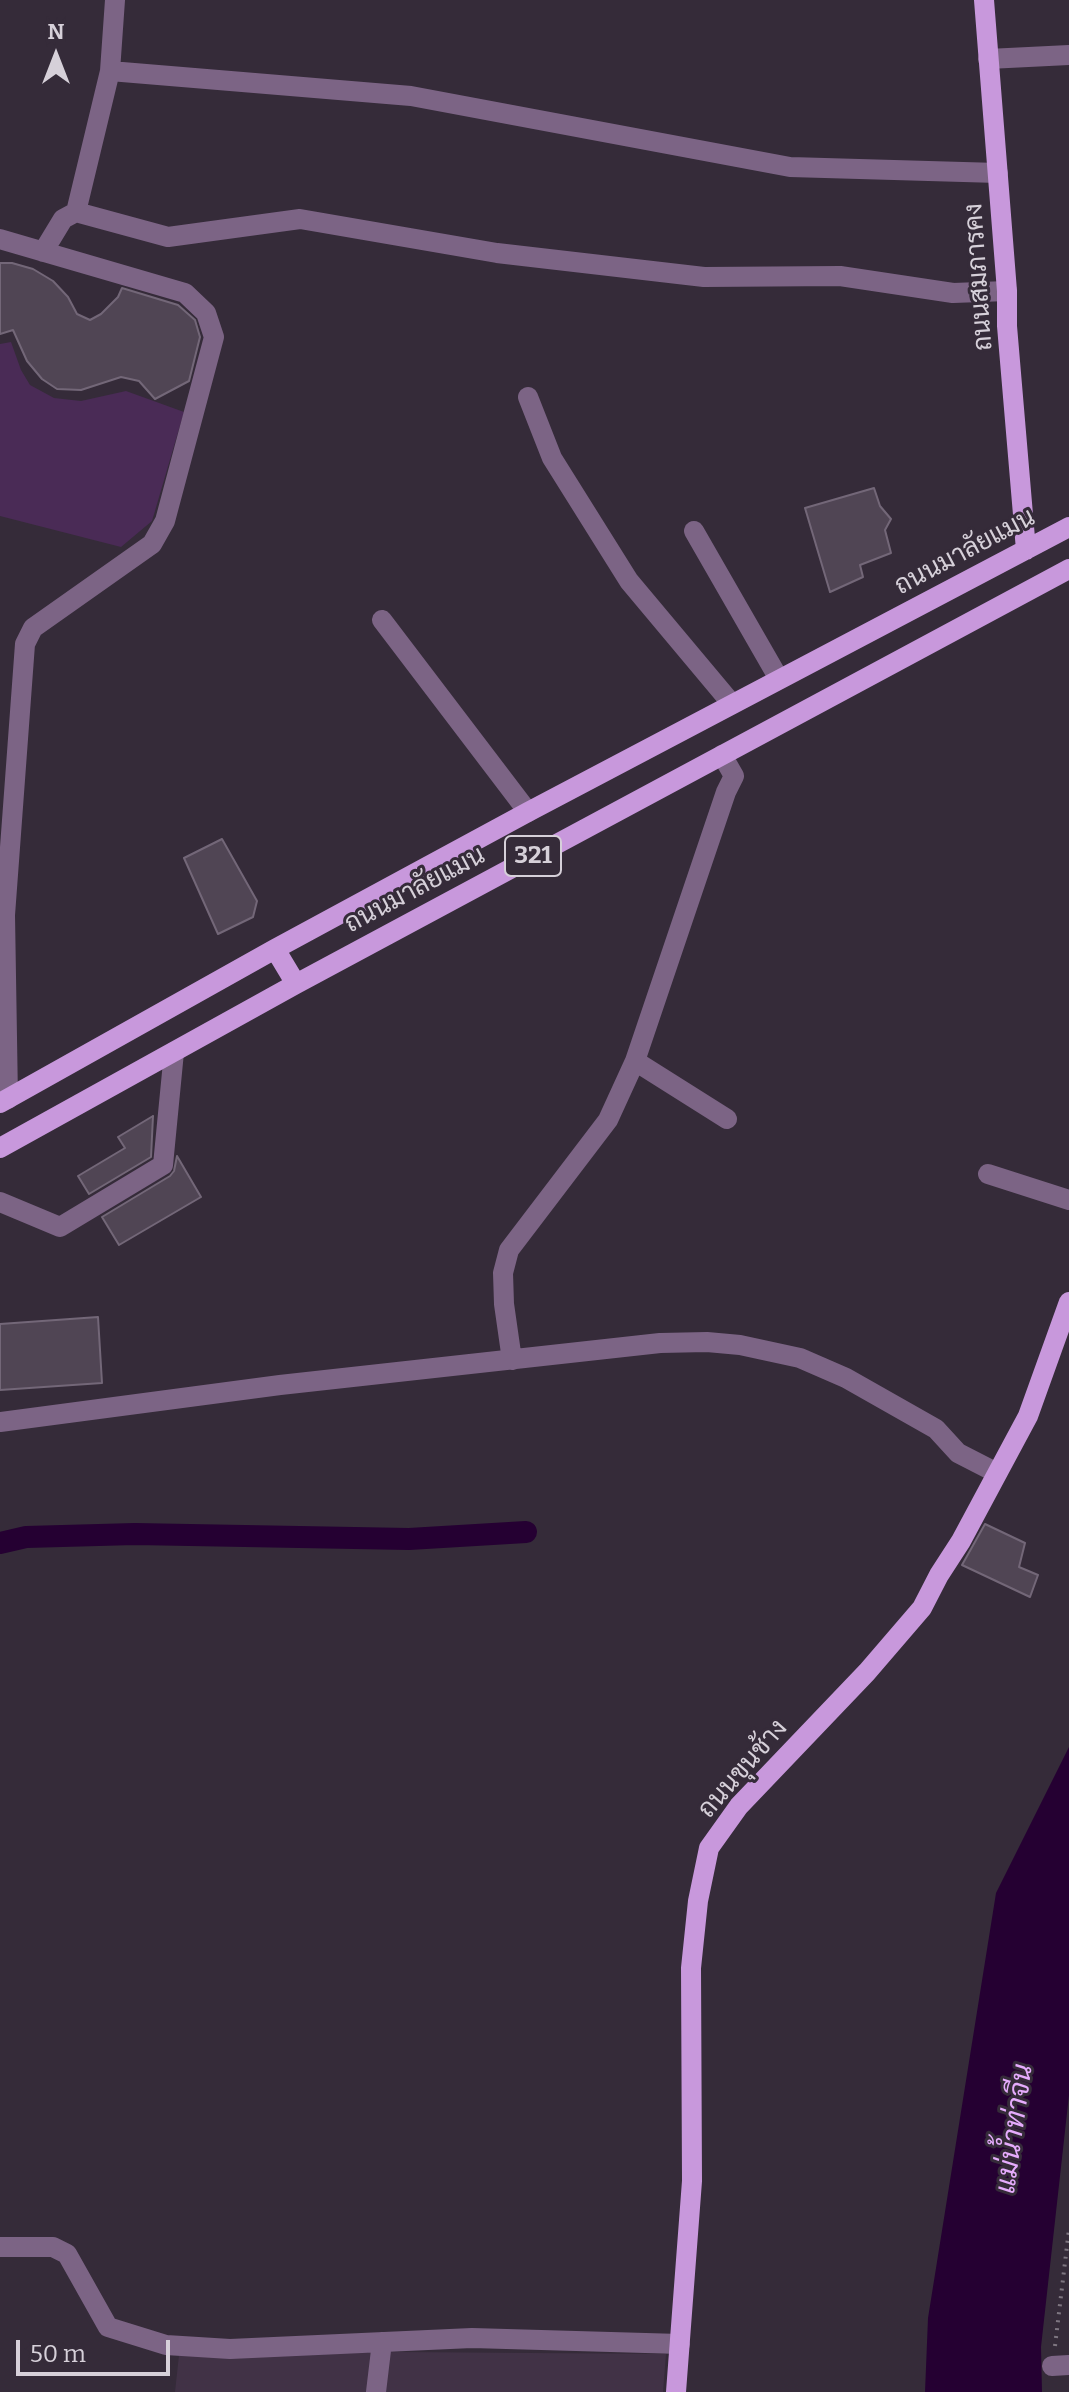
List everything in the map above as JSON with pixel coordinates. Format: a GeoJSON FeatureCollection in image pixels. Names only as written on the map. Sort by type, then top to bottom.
{"type":"FeatureCollection","features":[{"type":"Feature","properties":{"kind":"main road","name":"ถนนสมภารคง"},"geometry":{"type":"LineString","coordinates":[[984,0],[1026,550]]}},
{"type":"Feature","properties":{"kind":"main road","name":"ถนนมาลัยแมน"},"geometry":{"type":"LineString","coordinates":[[4,1101],[528,812],[1069,527]]}},
{"type":"Feature","properties":{"kind":"main road","name":"ถนนมาลัยแมน"},"geometry":{"type":"LineString","coordinates":[[0,1148],[296,984],[1069,569]]}},
{"type":"Feature","properties":{"kind":"main road"},"geometry":{"type":"LineString","coordinates":[[275,949],[296,984]]}},
{"type":"Feature","properties":{"kind":"main road","name":"ถนนขุนช้าง"},"geometry":{"type":"LineString","coordinates":[[676,2392],[692,2181],[691,1968],[698,1901],[709,1848],[739,1806],[867,1672],[922,1608],[1028,1416],[1069,1302]]}},
{"type":"Feature","properties":{"kind":"street"},"geometry":{"type":"LineString","coordinates":[[76,212],[110,71],[115,0]]}},
{"type":"Feature","properties":{"kind":"street"},"geometry":{"type":"LineString","coordinates":[[988,59],[1069,55]]}},
{"type":"Feature","properties":{"kind":"street"},"geometry":{"type":"LineString","coordinates":[[110,71],[411,96],[790,167],[998,173]]}},
{"type":"Feature","properties":{"kind":"street"},"geometry":{"type":"LineString","coordinates":[[43,252],[63,219],[76,212],[168,237],[300,219],[497,253],[704,277],[840,276],[953,293],[1007,291]]}},
{"type":"Feature","properties":{"kind":"street"},"geometry":{"type":"LineString","coordinates":[[0,239],[185,293],[206,313],[214,337],[165,521],[152,544],[33,628],[25,644],[5,915],[4,1101]]}},
{"type":"Feature","properties":{"kind":"street"},"geometry":{"type":"LineString","coordinates":[[528,397],[552,458],[629,581],[732,704]]}},
{"type":"Feature","properties":{"kind":"street"},"geometry":{"type":"LineString","coordinates":[[694,531],[779,679]]}},
{"type":"Feature","properties":{"kind":"street"},"geometry":{"type":"LineString","coordinates":[[382,620],[528,812]]}},
{"type":"Feature","properties":{"kind":"street"},"geometry":{"type":"LineString","coordinates":[[512,1360],[503,1289],[503,1273],[509,1250],[608,1120],[635,1061],[734,776],[722,755]]}},
{"type":"Feature","properties":{"kind":"street"},"geometry":{"type":"LineString","coordinates":[[0,1202],[60,1227],[163,1165],[174,1052]]}},
{"type":"Feature","properties":{"kind":"street"},"geometry":{"type":"LineString","coordinates":[[635,1061],[727,1119]]}},
{"type":"Feature","properties":{"kind":"street"},"geometry":{"type":"LineString","coordinates":[[988,1174],[1069,1200]]}},
{"type":"Feature","properties":{"kind":"street"},"geometry":{"type":"LineString","coordinates":[[0,1422],[280,1385],[660,1343],[707,1342],[740,1345],[800,1358],[846,1378],[936,1429],[958,1453],[997,1473]]}},
{"type":"Feature","properties":{"kind":"street"},"geometry":{"type":"LineString","coordinates":[[0,2247],[53,2247],[67,2254],[108,2327],[166,2345],[230,2349],[472,2338],[680,2344]]}},
{"type":"Feature","properties":{"kind":"street"},"geometry":{"type":"LineString","coordinates":[[376,2392],[382,2342]]}},
{"type":"Feature","properties":{"kind":"path"},"geometry":{"type":"LineString","coordinates":[[1061,2366],[1069,2229]]}},
{"type":"Feature","properties":{"kind":"shaded area"},"geometry":{"type":"Polygon","coordinates":[[[11,342],[30,385],[54,398],[81,401],[126,391],[184,412],[152,521],[121,547],[0,516],[0,344],[11,342]]]}},
{"type":"Feature","properties":{"kind":"shaded area"},"geometry":{"type":"Polygon","coordinates":[[[399,2352],[666,2354],[663,2392],[175,2392],[179,2355],[399,2352]]]}},
{"type":"Feature","properties":{"kind":"water","name":"แม่น้ำท่าจีน"},"geometry":{"type":"Polygon","coordinates":[[[1069,1747],[1069,2095],[1041,2347],[1042,2392],[925,2392],[928,2318],[996,1893],[1069,1747]]]}},
{"type":"Feature","properties":{"kind":"building"},"geometry":{"type":"Polygon","coordinates":[[[0,263],[33,269],[53,281],[68,297],[77,314],[90,320],[118,297],[122,288],[178,305],[195,320],[200,337],[189,381],[155,399],[139,381],[121,377],[81,390],[57,389],[42,379],[27,361],[13,330],[0,334],[0,263]]]}},
{"type":"Feature","properties":{"kind":"building"},"geometry":{"type":"Polygon","coordinates":[[[874,488],[880,506],[891,519],[885,530],[891,553],[860,565],[863,577],[830,592],[805,508],[874,488]]]}},
{"type":"Feature","properties":{"kind":"building"},"geometry":{"type":"Polygon","coordinates":[[[222,839],[257,901],[253,917],[218,934],[184,858],[222,839]]]}},
{"type":"Feature","properties":{"kind":"building"},"geometry":{"type":"Polygon","coordinates":[[[153,1116],[151,1157],[89,1194],[78,1176],[125,1148],[118,1137],[153,1116]]]}},
{"type":"Feature","properties":{"kind":"building"},"geometry":{"type":"Polygon","coordinates":[[[177,1156],[201,1197],[119,1245],[102,1217],[170,1176],[177,1156]]]}},
{"type":"Feature","properties":{"kind":"building"},"geometry":{"type":"Polygon","coordinates":[[[98,1317],[102,1383],[0,1390],[0,1324],[98,1317]]]}},
{"type":"Feature","properties":{"kind":"building"},"geometry":{"type":"Polygon","coordinates":[[[985,1524],[1025,1543],[1019,1567],[1038,1575],[1030,1597],[962,1565],[985,1524]]]}},
{"type":"Feature","properties":{"kind":"waterway"},"geometry":{"type":"LineString","coordinates":[[0,1543],[26,1537],[135,1534],[409,1539],[526,1532]]}}]}
